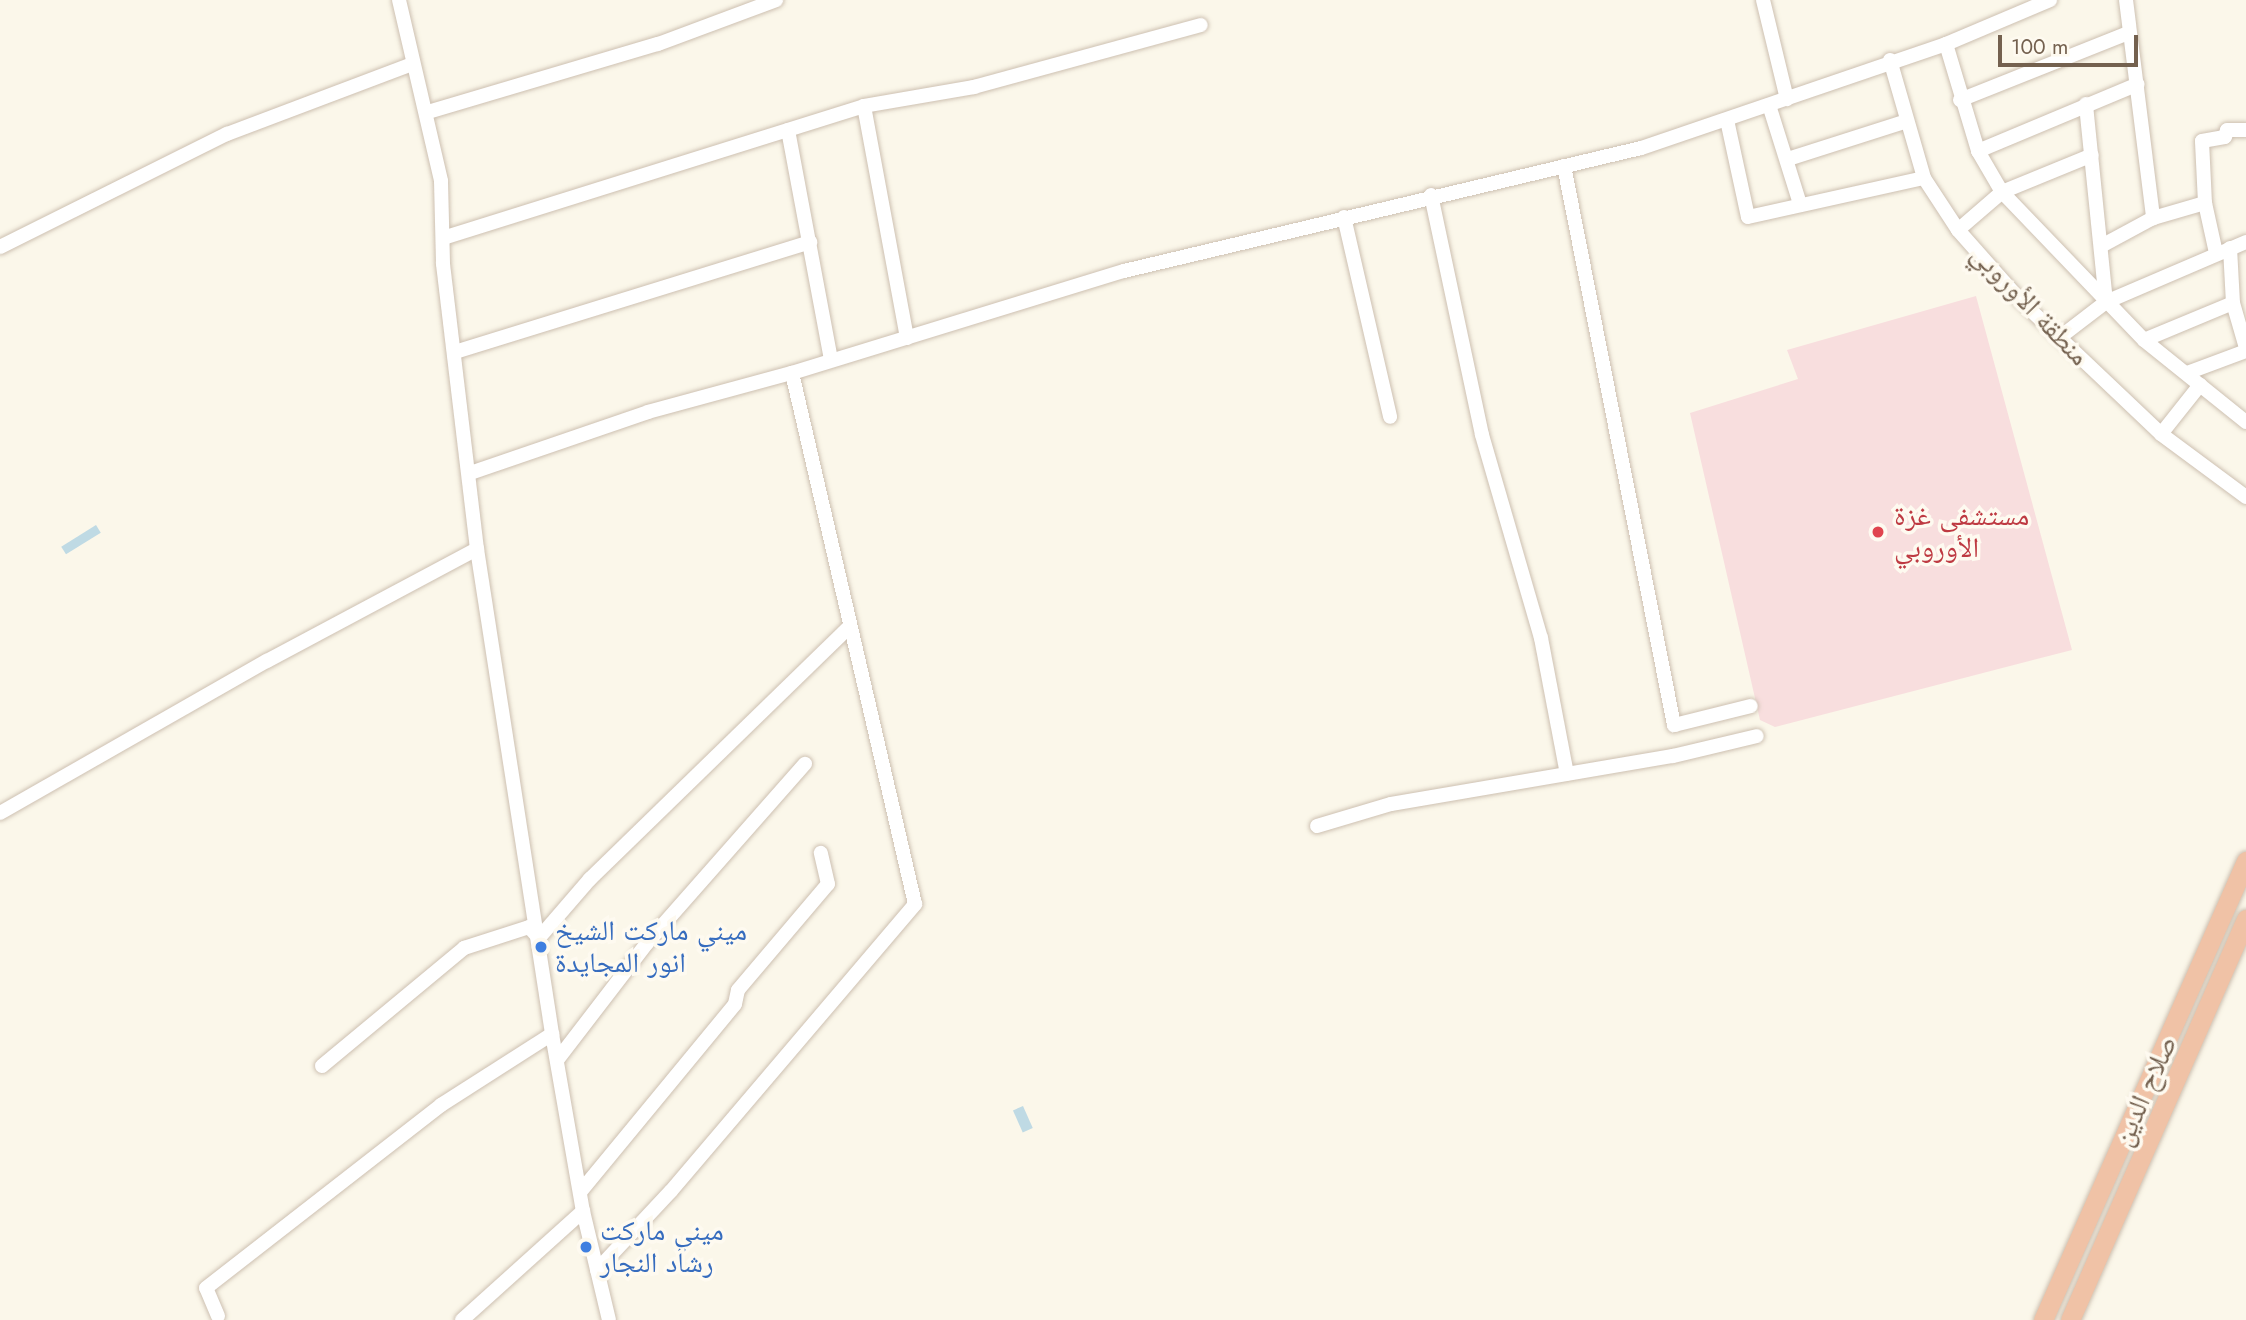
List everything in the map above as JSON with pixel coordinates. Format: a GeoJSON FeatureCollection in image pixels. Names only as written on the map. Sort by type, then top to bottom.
{"type":"FeatureCollection","features":[{"type":"Feature","properties":{"kind":"highway","name":"صلاح الدين"},"geometry":{"type":"LineString","coordinates":[[2043,1320],[2246,861]]}},
{"type":"Feature","properties":{"kind":"highway","name":"صلاح الدين"},"geometry":{"type":"LineString","coordinates":[[2070,1320],[2246,919]]}},
{"type":"Feature","properties":{"kind":"highway"},"geometry":{"type":"LineString","coordinates":[[2119,1147],[2133,1147],[2139,1162]]}},
{"type":"Feature","properties":{"kind":"street"},"geometry":{"type":"LineString","coordinates":[[428,112],[659,44],[776,0]]}},
{"type":"Feature","properties":{"kind":"street"},"geometry":{"type":"LineString","coordinates":[[1763,0],[1787,99]]}},
{"type":"Feature","properties":{"kind":"street"},"geometry":{"type":"LineString","coordinates":[[470,473],[648,412],[792,373],[1124,271],[1431,195],[1564,166],[1727,120],[1890,60],[1946,44],[2050,0]]}},
{"type":"Feature","properties":{"kind":"street"},"geometry":{"type":"LineString","coordinates":[[2126,0],[2153,218]]}},
{"type":"Feature","properties":{"kind":"street"},"geometry":{"type":"LineString","coordinates":[[404,1],[410,65],[428,112],[441,181],[443,238],[477,549],[552,1034],[583,1212],[609,1320]]}},
{"type":"Feature","properties":{"kind":"street"},"geometry":{"type":"LineString","coordinates":[[443,238],[864,106],[974,87],[1201,25]]}},
{"type":"Feature","properties":{"kind":"street"},"geometry":{"type":"LineString","coordinates":[[1960,100],[2128,33]]}},
{"type":"Feature","properties":{"kind":"street"},"geometry":{"type":"LineString","coordinates":[[1946,44],[1960,100],[1978,150],[2002,192],[2144,340],[2246,422]]}},
{"type":"Feature","properties":{"kind":"street","name":"منطقة الأوروبي"},"geometry":{"type":"LineString","coordinates":[[1890,60],[1924,178],[1958,230],[2059,338],[2161,434],[2246,497]]}},
{"type":"Feature","properties":{"kind":"street"},"geometry":{"type":"LineString","coordinates":[[0,247],[228,134],[410,65]]}},
{"type":"Feature","properties":{"kind":"street"},"geometry":{"type":"LineString","coordinates":[[1978,150],[2138,85]]}},
{"type":"Feature","properties":{"kind":"street"},"geometry":{"type":"LineString","coordinates":[[2086,104],[2103,245],[2106,302]]}},
{"type":"Feature","properties":{"kind":"street"},"geometry":{"type":"LineString","coordinates":[[1769,105],[1800,204]]}},
{"type":"Feature","properties":{"kind":"street"},"geometry":{"type":"LineString","coordinates":[[864,106],[907,338]]}},
{"type":"Feature","properties":{"kind":"street"},"geometry":{"type":"LineString","coordinates":[[1727,120],[1748,217],[1924,178]]}},
{"type":"Feature","properties":{"kind":"street"},"geometry":{"type":"LineString","coordinates":[[1788,159],[1907,121]]}},
{"type":"Feature","properties":{"kind":"street"},"geometry":{"type":"LineString","coordinates":[[788,130],[831,359]]}},
{"type":"Feature","properties":{"kind":"street"},"geometry":{"type":"LineString","coordinates":[[2216,253],[2205,203],[2202,141],[2225,137],[2227,130],[2246,130]]}},
{"type":"Feature","properties":{"kind":"street"},"geometry":{"type":"LineString","coordinates":[[1958,230],[2002,192],[2092,155]]}},
{"type":"Feature","properties":{"kind":"street"},"geometry":{"type":"LineString","coordinates":[[1564,166],[1674,725],[1751,706]]}},
{"type":"Feature","properties":{"kind":"street"},"geometry":{"type":"LineString","coordinates":[[1431,195],[1482,435],[1541,638],[1567,774]]}},
{"type":"Feature","properties":{"kind":"street"},"geometry":{"type":"LineString","coordinates":[[2103,245],[2153,218],[2205,203]]}},
{"type":"Feature","properties":{"kind":"street"},"geometry":{"type":"LineString","coordinates":[[1344,217],[1390,417]]}},
{"type":"Feature","properties":{"kind":"street"},"geometry":{"type":"LineString","coordinates":[[455,352],[810,242]]}},
{"type":"Feature","properties":{"kind":"street"},"geometry":{"type":"LineString","coordinates":[[2059,338],[2106,302],[2246,242]]}},
{"type":"Feature","properties":{"kind":"street"},"geometry":{"type":"LineString","coordinates":[[2187,373],[2246,349],[2233,303],[2230,248]]}},
{"type":"Feature","properties":{"kind":"street"},"geometry":{"type":"LineString","coordinates":[[2144,340],[2233,303]]}},
{"type":"Feature","properties":{"kind":"street"},"geometry":{"type":"LineString","coordinates":[[597,1270],[671,1191],[915,904],[848,628],[792,373]]}},
{"type":"Feature","properties":{"kind":"street"},"geometry":{"type":"LineString","coordinates":[[2161,434],[2200,385]]}},
{"type":"Feature","properties":{"kind":"street"},"geometry":{"type":"LineString","coordinates":[[0,813],[375,601],[477,549]]}},
{"type":"Feature","properties":{"kind":"street"},"geometry":{"type":"LineString","coordinates":[[539,938],[590,879],[848,628]]}},
{"type":"Feature","properties":{"kind":"street"},"geometry":{"type":"LineString","coordinates":[[1317,826],[1391,804],[1673,757],[1757,736]]}},
{"type":"Feature","properties":{"kind":"street"},"geometry":{"type":"LineString","coordinates":[[558,1059],[647,943],[805,764]]}},
{"type":"Feature","properties":{"kind":"street"},"geometry":{"type":"LineString","coordinates":[[581,1191],[735,1004],[738,990],[828,884],[821,853]]}},
{"type":"Feature","properties":{"kind":"street"},"geometry":{"type":"LineString","coordinates":[[322,1066],[464,948],[529,927],[539,938]]}},
{"type":"Feature","properties":{"kind":"street"},"geometry":{"type":"LineString","coordinates":[[218,1316],[206,1288],[441,1105],[552,1034]]}},
{"type":"Feature","properties":{"kind":"street"},"geometry":{"type":"LineString","coordinates":[[462,1320],[583,1212]]}},
{"type":"Feature","properties":{"kind":"shaded area","name":"مستشفى غزة الأوروبي"},"geometry":{"type":"Polygon","coordinates":[[[1976,296],[2072,650],[1775,727],[1760,720],[1690,413],[1798,379],[1787,350],[1976,296]]]}},
{"type":"Feature","properties":{"kind":"water"},"geometry":{"type":"Polygon","coordinates":[[[96,525],[101,533],[66,554],[61,547],[96,525]]]}},
{"type":"Feature","properties":{"kind":"water"},"geometry":{"type":"Polygon","coordinates":[[[1023,1106],[1033,1128],[1023,1132],[1013,1110],[1023,1106]]]}},
{"type":"Feature","properties":{"kind":"place","name":"مستشفى غزة الأوروبي"},"geometry":{"type":"Point","coordinates":[1878,532]}},
{"type":"Feature","properties":{"kind":"place","name":"ميني ماركت الشيخ انور المجايدة"},"geometry":{"type":"Point","coordinates":[541,947]}},
{"type":"Feature","properties":{"kind":"place","name":"ميني ماركت رشاد النجار"},"geometry":{"type":"Point","coordinates":[586,1247]}}]}
